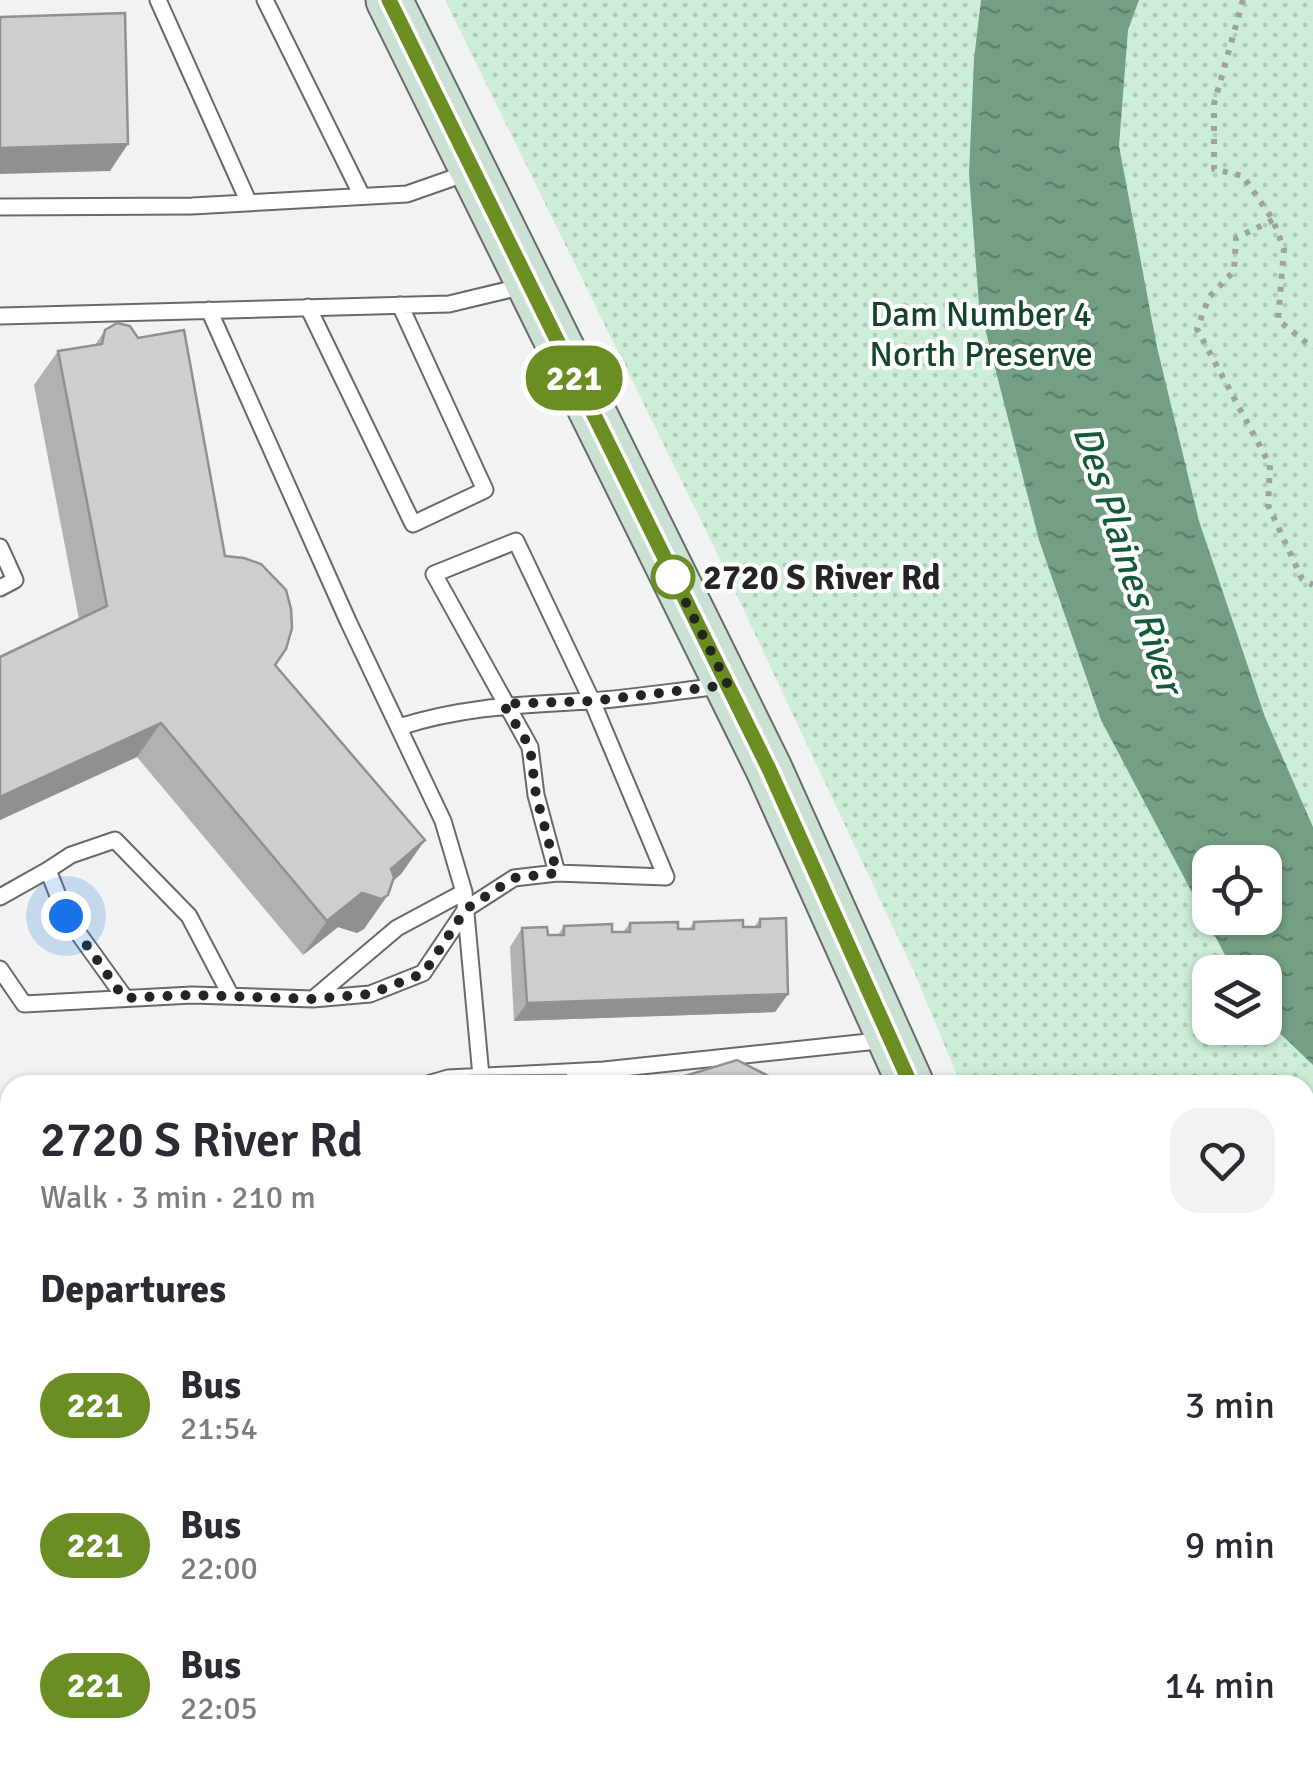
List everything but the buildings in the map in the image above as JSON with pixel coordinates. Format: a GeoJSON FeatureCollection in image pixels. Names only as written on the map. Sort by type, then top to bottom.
{"type":"FeatureCollection","features":[{"type":"Feature","properties":{"kind":"main road"},"geometry":{"type":"LineString","coordinates":[[389,0],[769,769],[907,1075]]}},
{"type":"Feature","properties":{"kind":"lane"},"geometry":{"type":"LineString","coordinates":[[158,0],[249,203]]}},
{"type":"Feature","properties":{"kind":"lane"},"geometry":{"type":"LineString","coordinates":[[265,0],[362,196]]}},
{"type":"Feature","properties":{"kind":"lane"},"geometry":{"type":"LineString","coordinates":[[0,207],[249,203],[407,194],[472,171]]}},
{"type":"Feature","properties":{"kind":"lane"},"geometry":{"type":"LineString","coordinates":[[0,316],[449,304],[528,285]]}},
{"type":"Feature","properties":{"kind":"lane"},"geometry":{"type":"LineString","coordinates":[[308,307],[413,524],[485,490],[400,305]]}},
{"type":"Feature","properties":{"kind":"lane"},"geometry":{"type":"LineString","coordinates":[[209,310],[443,820],[464,892],[481,1075]]}},
{"type":"Feature","properties":{"kind":"lane"},"geometry":{"type":"LineString","coordinates":[[0,969],[24,1004],[232,996],[313,999],[370,994],[424,973],[466,909],[514,878],[557,873],[666,877],[592,701],[516,542],[434,574],[530,747],[536,795],[557,873]]}},
{"type":"Feature","properties":{"kind":"lane"},"geometry":{"type":"LineString","coordinates":[[0,547],[15,580],[0,588]]}},
{"type":"Feature","properties":{"kind":"lane"},"geometry":{"type":"LineString","coordinates":[[399,727],[442,713],[503,704],[592,701],[728,685]]}},
{"type":"Feature","properties":{"kind":"lane"},"geometry":{"type":"LineString","coordinates":[[0,897],[71,855],[115,840],[189,916],[232,996]]}},
{"type":"Feature","properties":{"kind":"lane"},"geometry":{"type":"LineString","coordinates":[[48,870],[66,916],[124,998]]}},
{"type":"Feature","properties":{"kind":"lane"},"geometry":{"type":"LineString","coordinates":[[313,999],[397,928],[464,892]]}},
{"type":"Feature","properties":{"kind":"lane"},"geometry":{"type":"LineString","coordinates":[[502,1075],[604,1070],[892,1040]]}},
{"type":"Feature","properties":{"kind":"path"},"geometry":{"type":"LineString","coordinates":[[1243,0],[1214,104],[1214,170],[1244,176],[1273,220],[1284,249],[1278,320],[1313,348]]}},
{"type":"Feature","properties":{"kind":"path"},"geometry":{"type":"LineString","coordinates":[[1273,220],[1236,238],[1234,272],[1209,297],[1197,329],[1270,464],[1268,505],[1302,579],[1313,585]]}},
{"type":"Feature","properties":{"kind":"green space","name":"Dam Number 4 North Preserve"},"geometry":{"type":"Polygon","coordinates":[[[445,0],[1313,0],[1313,1075],[957,1075],[915,974],[715,549],[445,0]]]}},
{"type":"Feature","properties":{"kind":"water","name":"Des Plaines River"},"geometry":{"type":"Polygon","coordinates":[[[981,0],[1139,0],[1128,30],[1119,146],[1157,347],[1199,521],[1265,717],[1313,827],[1313,1065],[1282,1035],[1282,955],[1225,955],[1214,935],[1282,935],[1282,845],[1192,845],[1192,892],[1101,720],[1039,540],[979,305],[969,174],[981,0]]]}},
{"type":"Feature","properties":{"kind":"bus line","name":"221"},"geometry":{"type":"LineString","coordinates":[[389,0],[769,769],[907,1075]]}},
{"type":"Feature","properties":{"kind":"place","name":"2720 S River Rd"},"geometry":{"type":"Point","coordinates":[673,577]}},
{"type":"Feature","properties":{"kind":"route"},"geometry":{"type":"LineString","coordinates":[[66,916],[124,998],[192,995],[313,999],[370,994],[424,973],[466,909],[514,878],[557,873],[536,795],[530,747],[503,704],[592,701],[728,685],[673,577]]}}]}
